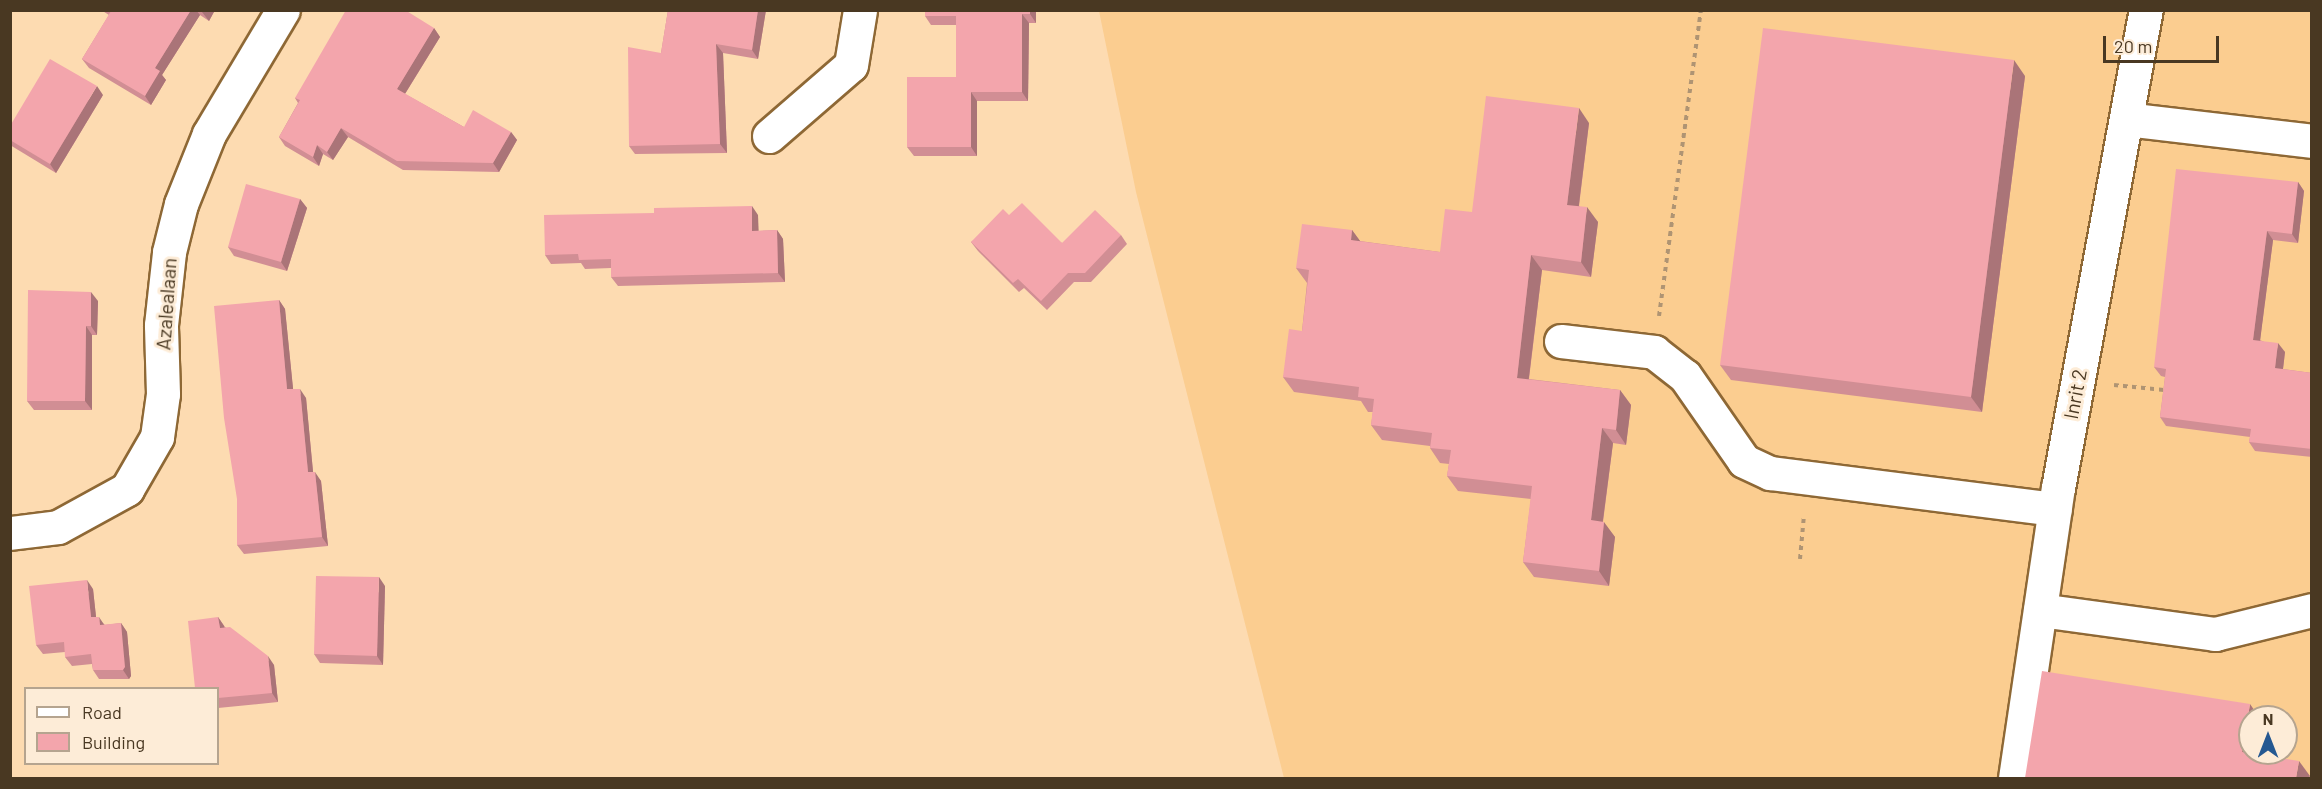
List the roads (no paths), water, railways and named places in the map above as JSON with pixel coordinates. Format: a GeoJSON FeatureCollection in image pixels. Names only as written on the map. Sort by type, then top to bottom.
{"type":"FeatureCollection","features":[{"type":"Feature","properties":{"kind":"street","name":"Azalealaan"},"geometry":{"type":"LineString","coordinates":[[10,533],[58,528],[127,489],[157,437],[163,394],[161,325],[169,252],[181,204],[209,134],[283,10]]}},
{"type":"Feature","properties":{"kind":"street"},"geometry":{"type":"LineString","coordinates":[[769,136],[851,65],[860,10]]}},
{"type":"Feature","properties":{"kind":"street","name":"Inrit 2"},"geometry":{"type":"LineString","coordinates":[[2015,778],[2055,509],[2146,10]]}},
{"type":"Feature","properties":{"kind":"street"},"geometry":{"type":"LineString","coordinates":[[2126,119],[2312,141]]}},
{"type":"Feature","properties":{"kind":"street"},"geometry":{"type":"LineString","coordinates":[[1561,341],[1654,352],[1685,376],[1744,461],[1770,473],[2055,509]]}},
{"type":"Feature","properties":{"kind":"street"},"geometry":{"type":"LineString","coordinates":[[2040,610],[2215,634],[2312,610]]}}]}
